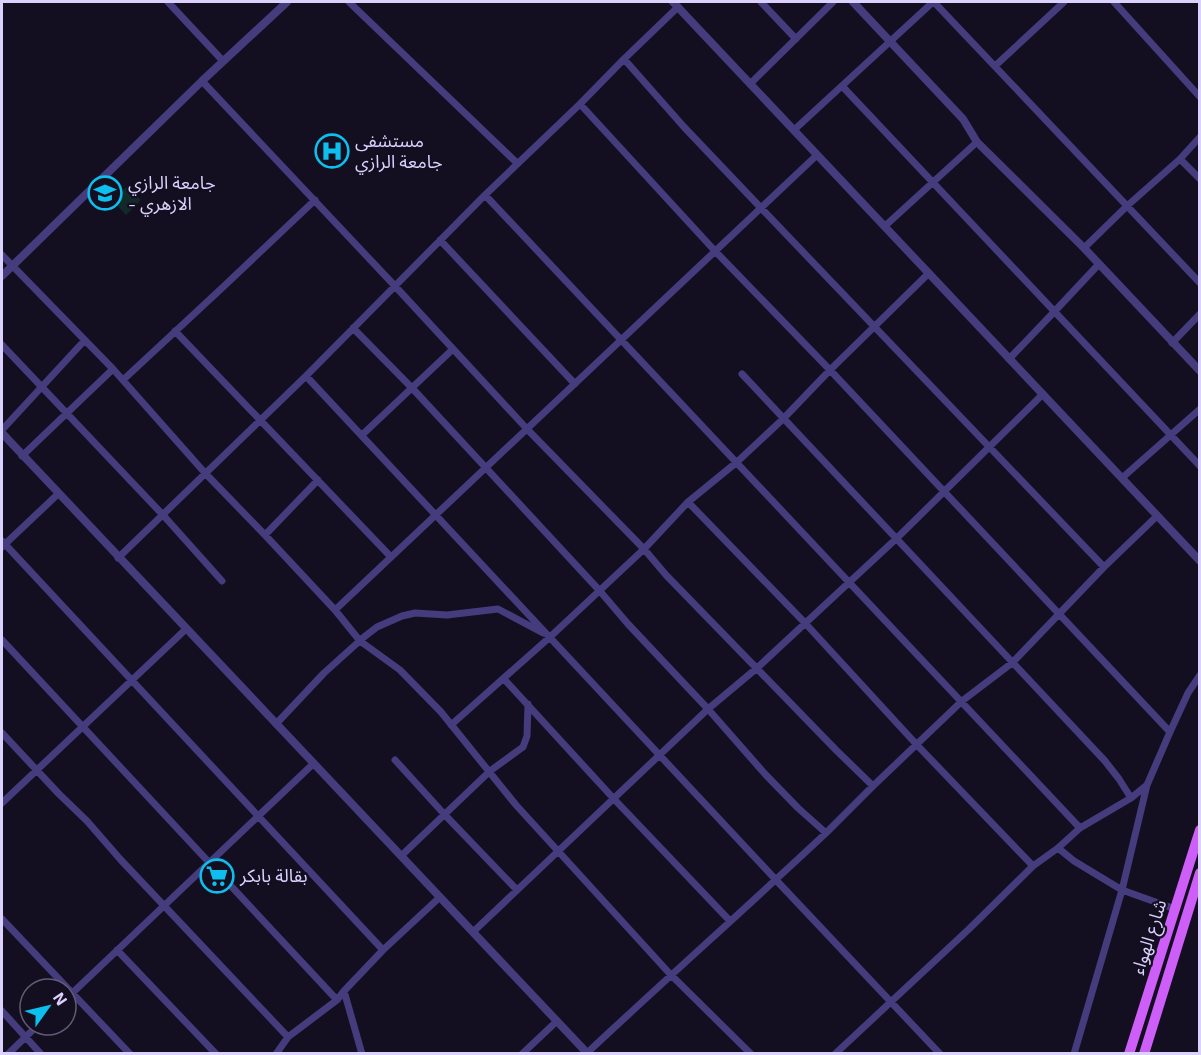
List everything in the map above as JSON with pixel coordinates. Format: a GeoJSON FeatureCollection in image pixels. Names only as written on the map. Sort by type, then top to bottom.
{"type":"FeatureCollection","features":[{"type":"Feature","properties":{"kind":"main road","name":"شارع الهواء"},"geometry":{"type":"LineString","coordinates":[[1129,1053],[1200,830]]}},
{"type":"Feature","properties":{"kind":"main road","name":"شارع الهواء"},"geometry":{"type":"LineString","coordinates":[[1143,1053],[1200,873]]}},
{"type":"Feature","properties":{"kind":"street"},"geometry":{"type":"LineString","coordinates":[[168,2],[223,61]]}},
{"type":"Feature","properties":{"kind":"street"},"geometry":{"type":"LineString","coordinates":[[349,2],[517,164]]}},
{"type":"Feature","properties":{"kind":"street"},"geometry":{"type":"LineString","coordinates":[[761,2],[796,39]]}},
{"type":"Feature","properties":{"kind":"street"},"geometry":{"type":"LineString","coordinates":[[750,84],[833,2]]}},
{"type":"Feature","properties":{"kind":"street"},"geometry":{"type":"LineString","coordinates":[[853,2],[963,119],[977,142],[1084,248],[1200,371]]}},
{"type":"Feature","properties":{"kind":"street"},"geometry":{"type":"LineString","coordinates":[[794,130],[934,2],[1200,283]]}},
{"type":"Feature","properties":{"kind":"street"},"geometry":{"type":"LineString","coordinates":[[995,66],[1064,2]]}},
{"type":"Feature","properties":{"kind":"street"},"geometry":{"type":"LineString","coordinates":[[1114,2],[1200,97]]}},
{"type":"Feature","properties":{"kind":"street"},"geometry":{"type":"LineString","coordinates":[[2,276],[280,4]]}},
{"type":"Feature","properties":{"kind":"street"},"geometry":{"type":"LineString","coordinates":[[118,558],[306,375],[484,195],[580,104],[676,4],[1200,561]]}},
{"type":"Feature","properties":{"kind":"street"},"geometry":{"type":"LineString","coordinates":[[624,59],[684,127],[1104,567]]}},
{"type":"Feature","properties":{"kind":"street"},"geometry":{"type":"LineString","coordinates":[[202,81],[527,429],[873,786]]}},
{"type":"Feature","properties":{"kind":"street"},"geometry":{"type":"LineString","coordinates":[[842,86],[1200,466]]}},
{"type":"Feature","properties":{"kind":"street"},"geometry":{"type":"LineString","coordinates":[[580,104],[715,251],[1170,732]]}},
{"type":"Feature","properties":{"kind":"street"},"geometry":{"type":"LineString","coordinates":[[1084,248],[1180,159],[1200,137]]}},
{"type":"Feature","properties":{"kind":"street"},"geometry":{"type":"LineString","coordinates":[[885,226],[977,142]]}},
{"type":"Feature","properties":{"kind":"street"},"geometry":{"type":"LineString","coordinates":[[335,610],[817,154]]}},
{"type":"Feature","properties":{"kind":"street"},"geometry":{"type":"LineString","coordinates":[[1180,159],[1200,179]]}},
{"type":"Feature","properties":{"kind":"street"},"geometry":{"type":"LineString","coordinates":[[484,195],[1080,828]]}},
{"type":"Feature","properties":{"kind":"street"},"geometry":{"type":"LineString","coordinates":[[123,380],[315,200]]}},
{"type":"Feature","properties":{"kind":"street"},"geometry":{"type":"LineString","coordinates":[[440,240],[575,384]]}},
{"type":"Feature","properties":{"kind":"street"},"geometry":{"type":"LineString","coordinates":[[2,255],[113,369],[205,473],[335,610],[360,640],[400,670],[441,712],[516,805],[670,974],[751,1053]]}},
{"type":"Feature","properties":{"kind":"street"},"geometry":{"type":"LineString","coordinates":[[1009,359],[1099,264]]}},
{"type":"Feature","properties":{"kind":"street"},"geometry":{"type":"LineString","coordinates":[[451,725],[644,549],[688,502],[737,462],[783,419],[929,273]]}},
{"type":"Feature","properties":{"kind":"street"},"geometry":{"type":"LineString","coordinates":[[1172,343],[1200,314]]}},
{"type":"Feature","properties":{"kind":"street"},"geometry":{"type":"LineString","coordinates":[[353,328],[412,388],[599,590],[765,774],[826,833]]}},
{"type":"Feature","properties":{"kind":"street"},"geometry":{"type":"LineString","coordinates":[[175,331],[392,557]]}},
{"type":"Feature","properties":{"kind":"street"},"geometry":{"type":"LineString","coordinates":[[84,341],[2,431],[22,456],[587,1053],[670,974],[776,880],[962,701],[1012,663],[1104,567],[1157,516]]}},
{"type":"Feature","properties":{"kind":"street"},"geometry":{"type":"LineString","coordinates":[[2,345],[222,580]]}},
{"type":"Feature","properties":{"kind":"street"},"geometry":{"type":"LineString","coordinates":[[362,435],[453,349]]}},
{"type":"Feature","properties":{"kind":"street"},"geometry":{"type":"LineString","coordinates":[[22,456],[113,369]]}},
{"type":"Feature","properties":{"kind":"street"},"geometry":{"type":"LineString","coordinates":[[742,374],[1105,761],[1131,798]]}},
{"type":"Feature","properties":{"kind":"street"},"geometry":{"type":"LineString","coordinates":[[306,375],[940,1053]]}},
{"type":"Feature","properties":{"kind":"street"},"geometry":{"type":"LineString","coordinates":[[473,932],[708,709],[757,668],[896,538],[1043,394]]}},
{"type":"Feature","properties":{"kind":"street"},"geometry":{"type":"LineString","coordinates":[[1122,478],[1200,409]]}},
{"type":"Feature","properties":{"kind":"street"},"geometry":{"type":"LineString","coordinates":[[265,535],[318,480]]}},
{"type":"Feature","properties":{"kind":"street"},"geometry":{"type":"LineString","coordinates":[[58,494],[2,544],[383,950]]}},
{"type":"Feature","properties":{"kind":"street"},"geometry":{"type":"LineString","coordinates":[[688,502],[1033,866]]}},
{"type":"Feature","properties":{"kind":"street"},"geometry":{"type":"LineString","coordinates":[[276,724],[324,673],[360,640],[377,627],[402,616],[415,613],[447,615],[498,609],[550,637]]}},
{"type":"Feature","properties":{"kind":"street"},"geometry":{"type":"LineString","coordinates":[[2,804],[186,629]]}},
{"type":"Feature","properties":{"kind":"street"},"geometry":{"type":"LineString","coordinates":[[2,640],[337,1000]]}},
{"type":"Feature","properties":{"kind":"street"},"geometry":{"type":"LineString","coordinates":[[1074,1053],[1122,890],[1148,785],[1188,693],[1200,675]]}},
{"type":"Feature","properties":{"kind":"street"},"geometry":{"type":"LineString","coordinates":[[504,679],[730,921]]}},
{"type":"Feature","properties":{"kind":"street"},"geometry":{"type":"LineString","coordinates":[[400,856],[490,771],[524,747],[528,704]]}},
{"type":"Feature","properties":{"kind":"street"},"geometry":{"type":"LineString","coordinates":[[2,733],[288,1037]]}},
{"type":"Feature","properties":{"kind":"street"},"geometry":{"type":"LineString","coordinates":[[394,760],[517,890]]}},
{"type":"Feature","properties":{"kind":"street"},"geometry":{"type":"LineString","coordinates":[[78,987],[313,764]]}},
{"type":"Feature","properties":{"kind":"street"},"geometry":{"type":"LineString","coordinates":[[835,1053],[969,929],[1033,866],[1080,828],[1131,798],[1148,785]]}},
{"type":"Feature","properties":{"kind":"street"},"geometry":{"type":"LineString","coordinates":[[1058,848],[1074,861],[1122,890],[1175,909]]}},
{"type":"Feature","properties":{"kind":"street"},"geometry":{"type":"LineString","coordinates":[[276,1053],[288,1037],[337,1000],[383,950],[440,897]]}},
{"type":"Feature","properties":{"kind":"street"},"geometry":{"type":"LineString","coordinates":[[2,919],[57,977]]}},
{"type":"Feature","properties":{"kind":"street"},"geometry":{"type":"LineString","coordinates":[[117,950],[216,1053]]}},
{"type":"Feature","properties":{"kind":"street"},"geometry":{"type":"LineString","coordinates":[[344,991],[362,1053]]}},
{"type":"Feature","properties":{"kind":"street"},"geometry":{"type":"LineString","coordinates":[[78,999],[130,1053]]}},
{"type":"Feature","properties":{"kind":"street"},"geometry":{"type":"LineString","coordinates":[[2,1011],[18,1028]]}},
{"type":"Feature","properties":{"kind":"street"},"geometry":{"type":"LineString","coordinates":[[522,1053],[556,1021]]}},
{"type":"Feature","properties":{"kind":"street"},"geometry":{"type":"LineString","coordinates":[[8,1053],[26,1037],[41,1053]]}},
{"type":"Feature","properties":{"kind":"green space"},"geometry":{"type":"Polygon","coordinates":[[[126,187],[141,200],[126,215],[113,201],[126,187]]]}},
{"type":"Feature","properties":{"kind":"place","name":"مستشفى جامعة الرازي"},"geometry":{"type":"Point","coordinates":[332,151]}},
{"type":"Feature","properties":{"kind":"place","name":"جامعة الرازي - الازهري"},"geometry":{"type":"Point","coordinates":[105,193]}},
{"type":"Feature","properties":{"kind":"place","name":"بقالة بابكر"},"geometry":{"type":"Point","coordinates":[217,876]}}]}
